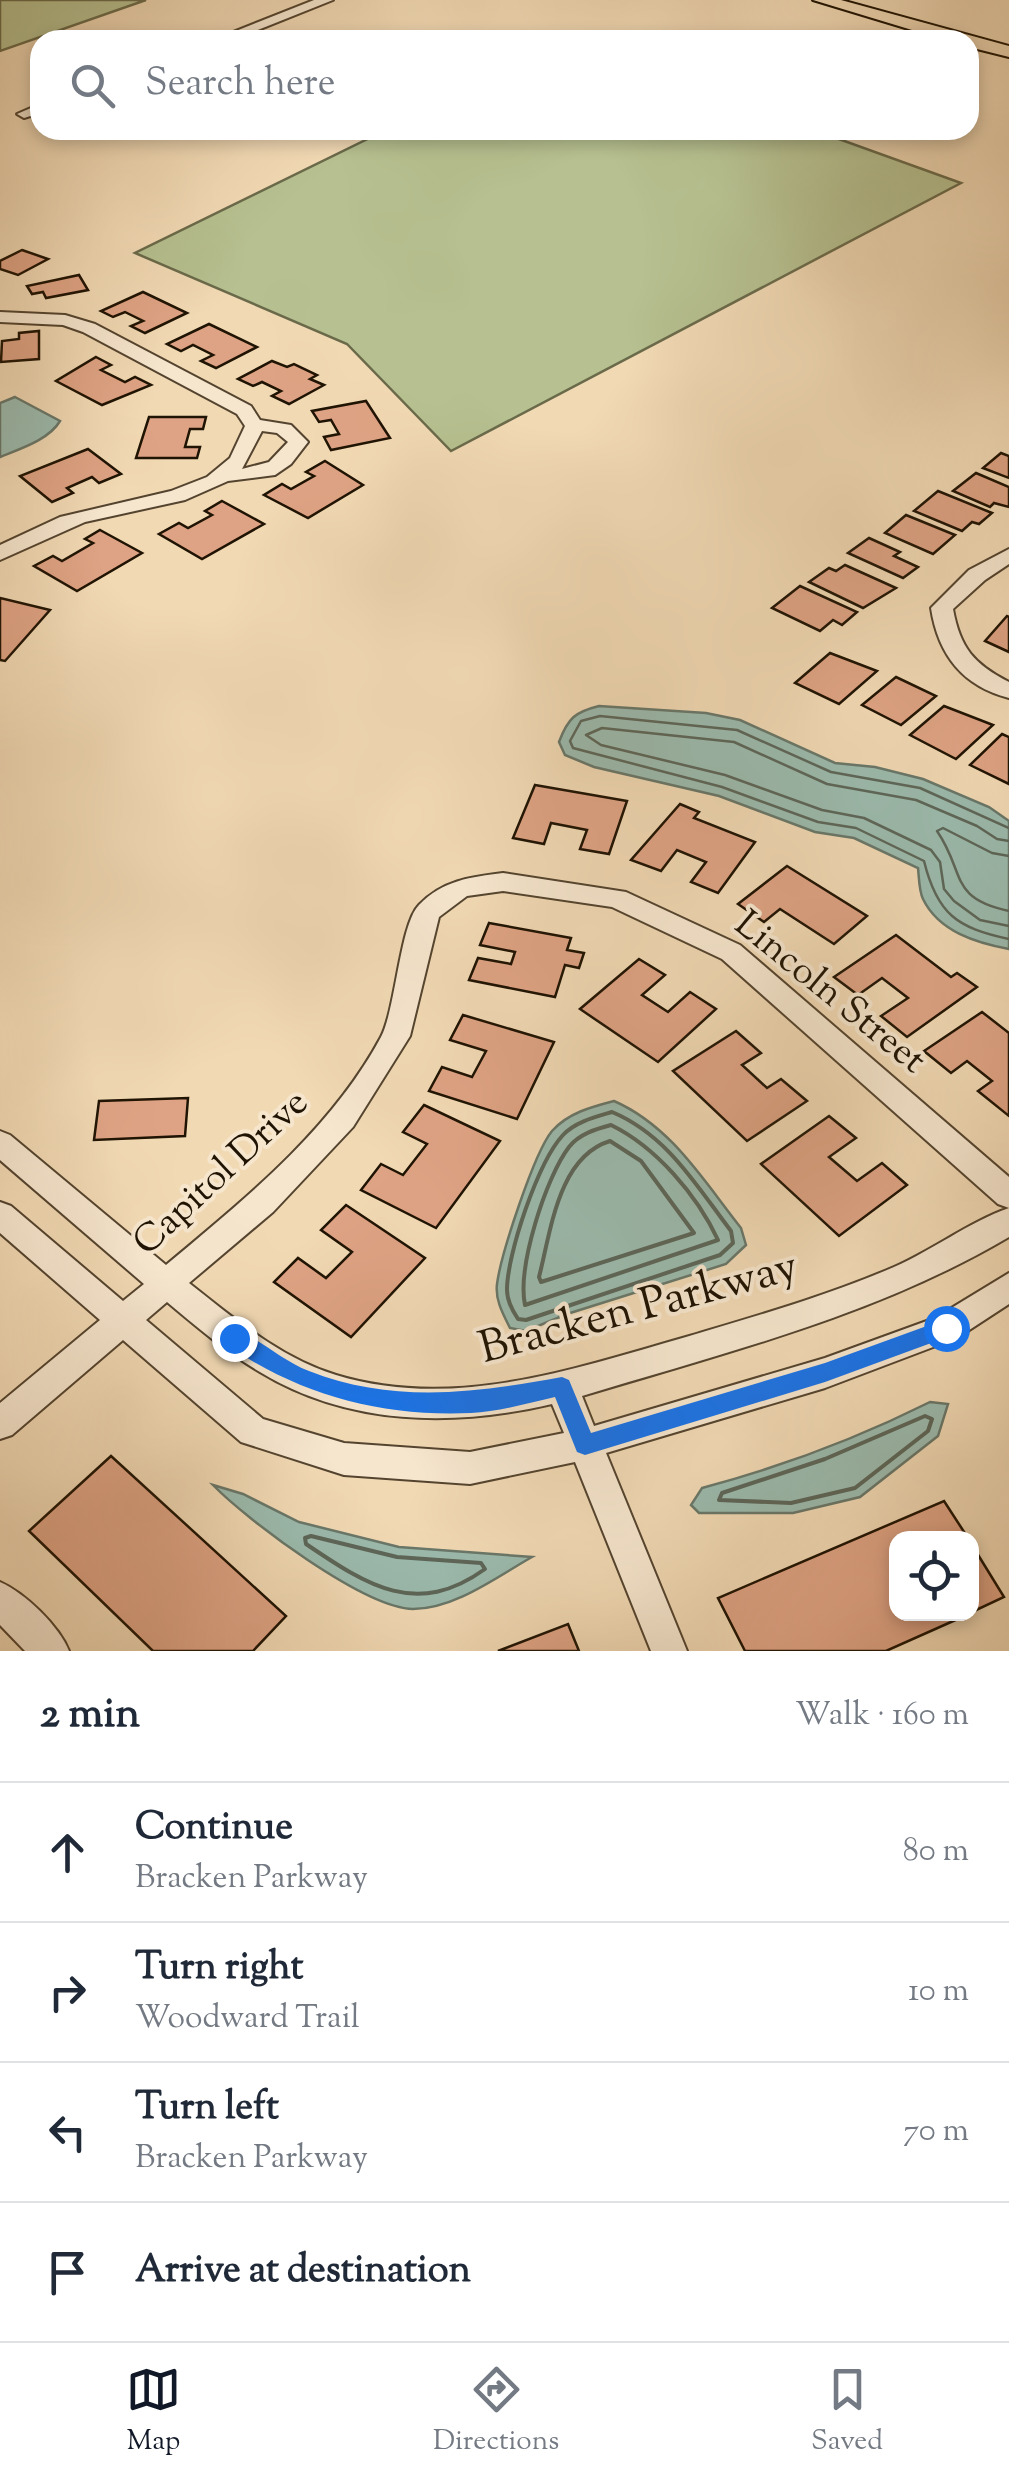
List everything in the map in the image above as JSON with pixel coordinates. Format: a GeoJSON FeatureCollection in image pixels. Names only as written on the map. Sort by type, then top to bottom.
{"type":"FeatureCollection","features":[{"type":"Feature","properties":{"kind":"main road"},"geometry":{"type":"LineString","coordinates":[[822,0],[928,30]]}},
{"type":"Feature","properties":{"kind":"main road"},"geometry":{"type":"LineString","coordinates":[[979,44],[1009,52]]}},
{"type":"Feature","properties":{"kind":"street"},"geometry":{"type":"LineString","coordinates":[[246,30],[326,0]]}},
{"type":"Feature","properties":{"kind":"street"},"geometry":{"type":"LineString","coordinates":[[24,114],[30,112]]}},
{"type":"Feature","properties":{"kind":"street"},"geometry":{"type":"LineString","coordinates":[[0,317],[65,320],[89,328],[244,410],[255,426]]}},
{"type":"Feature","properties":{"kind":"street"},"geometry":{"type":"LineString","coordinates":[[0,554],[31,535],[76,518],[196,488],[226,475],[251,476],[289,458],[298,442],[290,431],[277,424],[255,426]]}},
{"type":"Feature","properties":{"kind":"street"},"geometry":{"type":"LineString","coordinates":[[226,475],[244,453],[255,426]]}},
{"type":"Feature","properties":{"kind":"street"},"geometry":{"type":"LineString","coordinates":[[1009,555],[976,575],[942,608],[946,641],[967,670],[1009,690]]}},
{"type":"Feature","properties":{"kind":"street","name":"Lincoln Street"},"geometry":{"type":"LineString","coordinates":[[460,888],[503,882],[618,899],[731,952],[1009,1194]]}},
{"type":"Feature","properties":{"kind":"street","name":"Capitol Drive"},"geometry":{"type":"LineString","coordinates":[[0,1424],[262,1203],[343,1119],[396,1036],[427,912],[460,888]]}},
{"type":"Feature","properties":{"kind":"street","name":"Bracken Parkway"},"geometry":{"type":"LineString","coordinates":[[0,1143],[164,1283],[273,1364],[342,1392],[431,1405],[518,1398],[885,1286],[964,1250],[1009,1221]]}},
{"type":"Feature","properties":{"kind":"street"},"geometry":{"type":"LineString","coordinates":[[0,1214],[253,1431],[344,1458],[470,1468],[585,1444],[825,1373],[946,1328],[1009,1288]]}},
{"type":"Feature","properties":{"kind":"street"},"geometry":{"type":"LineString","coordinates":[[562,1386],[669,1651]]}},
{"type":"Feature","properties":{"kind":"street"},"geometry":{"type":"LineString","coordinates":[[0,1600],[51,1651]]}},
{"type":"Feature","properties":{"kind":"green space"},"geometry":{"type":"Polygon","coordinates":[[[0,0],[146,0],[60,30],[30,30],[30,41],[0,51],[0,0]]]}},
{"type":"Feature","properties":{"kind":"green space"},"geometry":{"type":"Polygon","coordinates":[[[366,140],[842,140],[961,183],[451,451],[347,344],[135,253],[366,140]]]}},
{"type":"Feature","properties":{"kind":"water"},"geometry":{"type":"Polygon","coordinates":[[[15,397],[60,421],[41,439],[0,457],[0,403],[15,397]]]}},
{"type":"Feature","properties":{"kind":"water"},"geometry":{"type":"Polygon","coordinates":[[[599,706],[706,713],[740,720],[835,763],[875,767],[923,779],[989,807],[1009,821],[1009,949],[949,928],[923,899],[918,868],[854,838],[815,832],[719,796],[594,767],[565,755],[559,742],[569,722],[599,706]]]}},
{"type":"Feature","properties":{"kind":"water"},"geometry":{"type":"Polygon","coordinates":[[[614,1101],[653,1125],[685,1156],[741,1228],[746,1245],[726,1264],[567,1314],[526,1331],[510,1328],[498,1301],[497,1284],[511,1228],[536,1160],[558,1125],[580,1112],[614,1101]]]}},
{"type":"Feature","properties":{"kind":"water"},"geometry":{"type":"Polygon","coordinates":[[[930,1402],[948,1404],[938,1436],[860,1497],[793,1513],[699,1513],[691,1505],[702,1488],[818,1451],[930,1402]]]}},
{"type":"Feature","properties":{"kind":"water"},"geometry":{"type":"Polygon","coordinates":[[[213,1485],[243,1494],[299,1522],[399,1547],[532,1557],[445,1604],[413,1609],[392,1605],[307,1560],[213,1485]]]}},
{"type":"Feature","properties":{"kind":"building"},"geometry":{"type":"Polygon","coordinates":[[[22,250],[48,259],[18,275],[0,269],[0,261],[22,250]]]}},
{"type":"Feature","properties":{"kind":"building"},"geometry":{"type":"Polygon","coordinates":[[[79,275],[88,290],[46,298],[43,292],[32,294],[27,286],[79,275]]]}},
{"type":"Feature","properties":{"kind":"building"},"geometry":{"type":"Polygon","coordinates":[[[143,292],[187,313],[145,333],[131,326],[143,321],[125,312],[113,317],[101,311],[143,292]]]}},
{"type":"Feature","properties":{"kind":"building"},"geometry":{"type":"Polygon","coordinates":[[[209,324],[257,347],[216,368],[201,361],[213,355],[193,345],[181,351],[167,344],[209,324]]]}},
{"type":"Feature","properties":{"kind":"building"},"geometry":{"type":"Polygon","coordinates":[[[39,331],[39,359],[1,362],[2,341],[19,339],[19,333],[39,331]]]}},
{"type":"Feature","properties":{"kind":"building"},"geometry":{"type":"Polygon","coordinates":[[[96,357],[111,365],[101,370],[125,382],[135,377],[151,385],[102,405],[56,381],[96,357]]]}},
{"type":"Feature","properties":{"kind":"building"},"geometry":{"type":"Polygon","coordinates":[[[272,361],[287,367],[294,364],[317,375],[310,379],[324,385],[289,404],[272,396],[281,391],[262,382],[253,386],[238,379],[272,361]]]}},
{"type":"Feature","properties":{"kind":"building"},"geometry":{"type":"Polygon","coordinates":[[[366,401],[390,438],[331,450],[324,437],[339,434],[331,420],[319,422],[312,411],[366,401]]]}},
{"type":"Feature","properties":{"kind":"building"},"geometry":{"type":"Polygon","coordinates":[[[149,417],[206,417],[203,429],[190,429],[185,447],[200,447],[197,458],[136,458],[149,417]]]}},
{"type":"Feature","properties":{"kind":"building"},"geometry":{"type":"Polygon","coordinates":[[[88,449],[121,474],[99,483],[92,477],[67,488],[73,493],[52,502],[20,476],[88,449]]]}},
{"type":"Feature","properties":{"kind":"building"},"geometry":{"type":"Polygon","coordinates":[[[1001,453],[1009,456],[1009,478],[983,468],[1001,453]]]}},
{"type":"Feature","properties":{"kind":"building"},"geometry":{"type":"Polygon","coordinates":[[[325,461],[363,485],[308,518],[264,495],[282,484],[291,489],[314,476],[306,472],[325,461]]]}},
{"type":"Feature","properties":{"kind":"building"},"geometry":{"type":"Polygon","coordinates":[[[976,473],[1009,487],[1009,507],[994,503],[990,507],[953,491],[976,473]]]}},
{"type":"Feature","properties":{"kind":"building"},"geometry":{"type":"Polygon","coordinates":[[[938,491],[992,513],[962,531],[914,511],[938,491]]]}},
{"type":"Feature","properties":{"kind":"building"},"geometry":{"type":"Polygon","coordinates":[[[222,501],[264,524],[202,559],[159,534],[179,523],[188,528],[212,515],[205,511],[222,501]]]}},
{"type":"Feature","properties":{"kind":"building"},"geometry":{"type":"Polygon","coordinates":[[[906,515],[955,535],[933,554],[885,533],[906,515]]]}},
{"type":"Feature","properties":{"kind":"building"},"geometry":{"type":"Polygon","coordinates":[[[100,530],[142,553],[77,591],[34,566],[53,556],[62,561],[93,543],[85,539],[100,530]]]}},
{"type":"Feature","properties":{"kind":"building"},"geometry":{"type":"Polygon","coordinates":[[[869,538],[900,552],[894,556],[918,567],[903,578],[848,553],[869,538]]]}},
{"type":"Feature","properties":{"kind":"building"},"geometry":{"type":"Polygon","coordinates":[[[845,565],[896,588],[863,608],[809,582],[829,568],[836,571],[845,565]]]}},
{"type":"Feature","properties":{"kind":"building"},"geometry":{"type":"Polygon","coordinates":[[[800,586],[857,612],[842,625],[833,620],[820,631],[772,608],[800,586]]]}},
{"type":"Feature","properties":{"kind":"building"},"geometry":{"type":"Polygon","coordinates":[[[0,598],[50,610],[5,661],[0,660],[0,598]]]}},
{"type":"Feature","properties":{"kind":"building"},"geometry":{"type":"Polygon","coordinates":[[[1009,617],[1009,652],[985,641],[1009,617]]]}},
{"type":"Feature","properties":{"kind":"building"},"geometry":{"type":"Polygon","coordinates":[[[830,653],[877,671],[839,704],[795,683],[830,653]]]}},
{"type":"Feature","properties":{"kind":"building"},"geometry":{"type":"Polygon","coordinates":[[[896,677],[936,696],[901,725],[862,705],[896,677]]]}},
{"type":"Feature","properties":{"kind":"building"},"geometry":{"type":"Polygon","coordinates":[[[944,706],[993,725],[956,759],[910,735],[944,706]]]}},
{"type":"Feature","properties":{"kind":"building"},"geometry":{"type":"Polygon","coordinates":[[[1002,734],[1009,737],[1009,784],[970,765],[1002,734]]]}},
{"type":"Feature","properties":{"kind":"building"},"geometry":{"type":"Polygon","coordinates":[[[535,785],[627,801],[609,854],[580,849],[587,830],[551,823],[544,844],[513,838],[535,785]]]}},
{"type":"Feature","properties":{"kind":"building"},"geometry":{"type":"Polygon","coordinates":[[[680,804],[699,812],[694,818],[755,842],[718,893],[691,882],[706,862],[677,850],[661,871],[631,860],[680,804]]]}},
{"type":"Feature","properties":{"kind":"building"},"geometry":{"type":"Polygon","coordinates":[[[787,866],[867,916],[834,944],[780,909],[764,922],[738,904],[787,866]]]}},
{"type":"Feature","properties":{"kind":"building"},"geometry":{"type":"Polygon","coordinates":[[[489,923],[571,938],[567,950],[584,953],[579,968],[565,965],[555,997],[469,980],[478,958],[511,964],[515,952],[480,945],[489,923]]]}},
{"type":"Feature","properties":{"kind":"building"},"geometry":{"type":"Polygon","coordinates":[[[896,935],[951,977],[957,973],[977,987],[907,1037],[881,1016],[908,998],[882,978],[858,995],[834,977],[896,935]]]}},
{"type":"Feature","properties":{"kind":"building"},"geometry":{"type":"Polygon","coordinates":[[[639,959],[665,975],[642,995],[668,1012],[690,992],[716,1009],[658,1062],[580,1009],[639,959]]]}},
{"type":"Feature","properties":{"kind":"building"},"geometry":{"type":"Polygon","coordinates":[[[982,1012],[1009,1033],[1009,1116],[978,1091],[992,1081],[967,1061],[951,1073],[924,1051],[982,1012]]]}},
{"type":"Feature","properties":{"kind":"building"},"geometry":{"type":"Polygon","coordinates":[[[463,1015],[554,1042],[517,1119],[429,1091],[442,1067],[472,1077],[486,1051],[450,1040],[463,1015]]]}},
{"type":"Feature","properties":{"kind":"building"},"geometry":{"type":"Polygon","coordinates":[[[736,1031],[761,1053],[742,1065],[767,1088],[781,1079],[807,1101],[747,1141],[673,1071],[736,1031]]]}},
{"type":"Feature","properties":{"kind":"building"},"geometry":{"type":"Polygon","coordinates":[[[188,1098],[185,1136],[94,1140],[99,1101],[188,1098]]]}},
{"type":"Feature","properties":{"kind":"building"},"geometry":{"type":"Polygon","coordinates":[[[424,1105],[500,1141],[436,1228],[361,1190],[381,1164],[403,1175],[427,1144],[403,1132],[424,1105]]]}},
{"type":"Feature","properties":{"kind":"building"},"geometry":{"type":"Polygon","coordinates":[[[829,1116],[856,1138],[829,1157],[857,1181],[882,1163],[907,1185],[839,1236],[761,1164],[829,1116]]]}},
{"type":"Feature","properties":{"kind":"building"},"geometry":{"type":"Polygon","coordinates":[[[346,1205],[425,1258],[351,1337],[274,1282],[298,1258],[326,1278],[352,1252],[321,1230],[346,1205]]]}},
{"type":"Feature","properties":{"kind":"building"},"geometry":{"type":"Polygon","coordinates":[[[111,1456],[286,1616],[253,1651],[153,1651],[29,1531],[111,1456]]]}},
{"type":"Feature","properties":{"kind":"building"},"geometry":{"type":"Polygon","coordinates":[[[944,1501],[963,1531],[889,1531],[889,1621],[953,1621],[886,1651],[745,1651],[718,1598],[944,1501]]]}},
{"type":"Feature","properties":{"kind":"building"},"geometry":{"type":"Polygon","coordinates":[[[979,1556],[1004,1597],[979,1609],[979,1556]]]}},
{"type":"Feature","properties":{"kind":"building"},"geometry":{"type":"Polygon","coordinates":[[[568,1624],[579,1651],[498,1651],[568,1624]]]}},
{"type":"Feature","properties":{"kind":"route"},"geometry":{"type":"LineString","coordinates":[[234,1338],[273,1364],[307,1380],[383,1400],[431,1405],[473,1403],[518,1398],[562,1386],[585,1444],[825,1373],[946,1328]]}}]}
